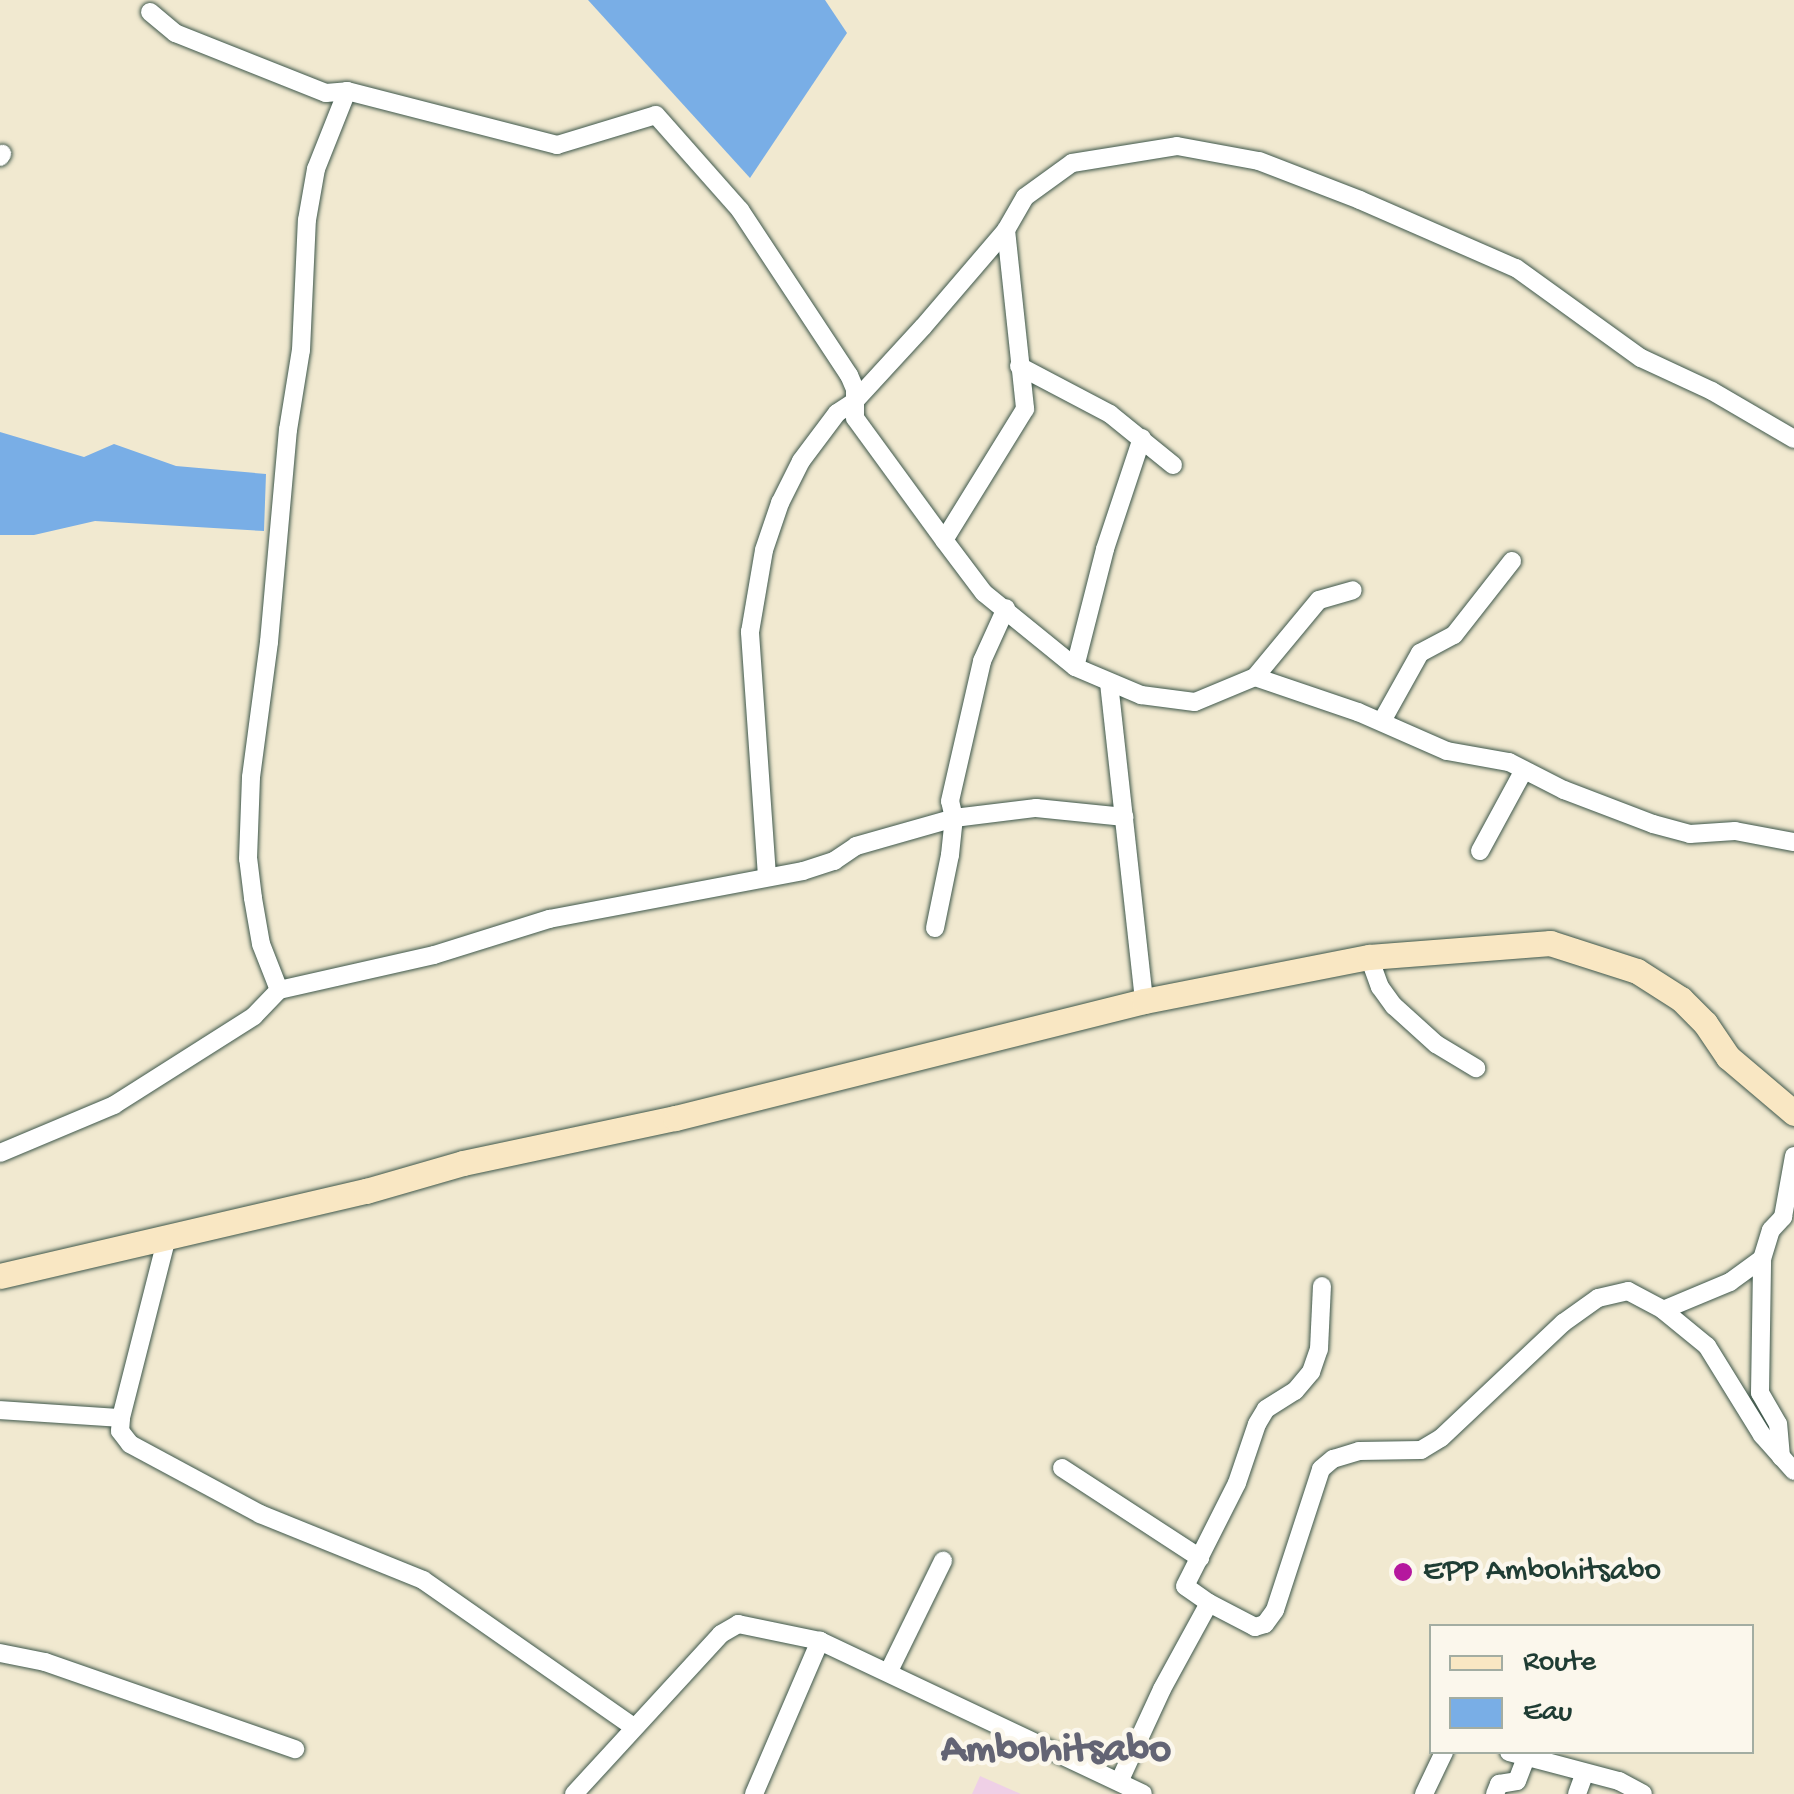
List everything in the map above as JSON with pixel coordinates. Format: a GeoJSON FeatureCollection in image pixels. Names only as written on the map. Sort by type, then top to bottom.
{"type":"FeatureCollection","features":[{"type":"Feature","properties":{"kind":"street"},"geometry":{"type":"LineString","coordinates":[[150,12],[176,33],[326,93],[347,91],[557,144],[656,115],[740,210],[849,375],[855,418],[984,593],[1074,668],[1141,696],[1195,702],[1255,677],[1318,600],[1353,590]]}},
{"type":"Feature","properties":{"kind":"street"},"geometry":{"type":"LineString","coordinates":[[279,990],[260,944],[252,898],[248,859],[251,777],[270,642],[288,430],[301,350],[307,220],[316,169],[347,91]]}},
{"type":"Feature","properties":{"kind":"street"},"geometry":{"type":"LineString","coordinates":[[767,876],[750,632],[770,528],[789,482],[828,424],[854,402],[1006,230],[1026,198],[1072,164],[1178,146],[1260,162],[1459,240],[1516,268],[1640,358],[1712,391],[1794,439]]}},
{"type":"Feature","properties":{"kind":"street"},"geometry":{"type":"LineString","coordinates":[[944,540],[1025,409],[1006,230]]}},
{"type":"Feature","properties":{"kind":"street"},"geometry":{"type":"LineString","coordinates":[[1019,366],[1110,414],[1173,465]]}},
{"type":"Feature","properties":{"kind":"street"},"geometry":{"type":"LineString","coordinates":[[1074,668],[1104,553],[1142,438]]}},
{"type":"Feature","properties":{"kind":"street"},"geometry":{"type":"LineString","coordinates":[[1382,722],[1420,653],[1454,635],[1512,561]]}},
{"type":"Feature","properties":{"kind":"street"},"geometry":{"type":"LineString","coordinates":[[936,928],[954,818],[950,801],[982,661],[1006,608]]}},
{"type":"Feature","properties":{"kind":"street"},"geometry":{"type":"LineString","coordinates":[[1255,677],[1382,722],[1447,751],[1524,770],[1581,797],[1690,834],[1735,831],[1794,842]]}},
{"type":"Feature","properties":{"kind":"street"},"geometry":{"type":"LineString","coordinates":[[1109,683],[1144,1001]]}},
{"type":"Feature","properties":{"kind":"street"},"geometry":{"type":"LineString","coordinates":[[1480,851],[1524,770]]}},
{"type":"Feature","properties":{"kind":"street"},"geometry":{"type":"LineString","coordinates":[[0,1153],[114,1105],[254,1016],[279,990],[434,955],[549,919],[803,871],[834,862],[856,846],[954,818],[1036,808],[1125,817]]}},
{"type":"Feature","properties":{"kind":"street"},"geometry":{"type":"LineString","coordinates":[[0,1276],[366,1191],[463,1163],[675,1118],[1144,1001],[1369,958],[1550,943],[1637,971],[1680,999],[1706,1024],[1728,1057],[1794,1112]]}},
{"type":"Feature","properties":{"kind":"street"},"geometry":{"type":"LineString","coordinates":[[1369,958],[1380,986],[1394,1006],[1436,1044],[1476,1068]]}},
{"type":"Feature","properties":{"kind":"street"},"geometry":{"type":"LineString","coordinates":[[1788,1464],[1778,1424],[1760,1393],[1762,1259],[1771,1230],[1789,1220],[1794,1156]]}},
{"type":"Feature","properties":{"kind":"street"},"geometry":{"type":"LineString","coordinates":[[166,1237],[121,1418],[120,1431],[130,1444],[260,1514],[423,1580],[634,1727]]}},
{"type":"Feature","properties":{"kind":"street"},"geometry":{"type":"LineString","coordinates":[[1663,1310],[1682,1306],[1730,1282],[1762,1259]]}},
{"type":"Feature","properties":{"kind":"street"},"geometry":{"type":"LineString","coordinates":[[1322,1286],[1319,1349],[1312,1372],[1295,1391],[1266,1409],[1257,1424],[1236,1482],[1186,1586],[1255,1627],[1265,1624],[1274,1610],[1321,1469],[1333,1459],[1391,1448],[1421,1450],[1441,1438],[1563,1323],[1598,1298],[1628,1291],[1663,1310],[1707,1346],[1788,1464]]}},
{"type":"Feature","properties":{"kind":"street"},"geometry":{"type":"LineString","coordinates":[[0,1410],[121,1418]]}},
{"type":"Feature","properties":{"kind":"street"},"geometry":{"type":"LineString","coordinates":[[1062,1468],[1200,1558]]}},
{"type":"Feature","properties":{"kind":"street"},"geometry":{"type":"LineString","coordinates":[[889,1671],[943,1561]]}},
{"type":"Feature","properties":{"kind":"street"},"geometry":{"type":"LineString","coordinates":[[1120,1780],[1162,1689],[1209,1603]]}},
{"type":"Feature","properties":{"kind":"street"},"geometry":{"type":"LineString","coordinates":[[574,1794],[721,1634],[738,1624],[820,1641],[1143,1794]]}},
{"type":"Feature","properties":{"kind":"street"},"geometry":{"type":"LineString","coordinates":[[754,1794],[820,1641]]}},
{"type":"Feature","properties":{"kind":"street"},"geometry":{"type":"LineString","coordinates":[[0,1653],[44,1662],[295,1749]]}},
{"type":"Feature","properties":{"kind":"street"},"geometry":{"type":"LineString","coordinates":[[1424,1794],[1443,1754]]}},
{"type":"Feature","properties":{"kind":"street"},"geometry":{"type":"LineString","coordinates":[[1495,1794],[1498,1784],[1517,1781],[1517,1754],[1619,1781],[1644,1794]]}},
{"type":"Feature","properties":{"kind":"street"},"geometry":{"type":"LineString","coordinates":[[1577,1794],[1584,1774]]}},
{"type":"Feature","properties":{"kind":"shaded area"},"geometry":{"type":"Polygon","coordinates":[[[980,1776],[1021,1794],[972,1794],[980,1776]]]}},
{"type":"Feature","properties":{"kind":"water"},"geometry":{"type":"Polygon","coordinates":[[[588,0],[825,0],[847,33],[750,178],[588,0]]]}},
{"type":"Feature","properties":{"kind":"water"},"geometry":{"type":"Polygon","coordinates":[[[0,432],[84,457],[114,444],[176,466],[266,474],[264,531],[95,521],[34,535],[0,535],[0,432]]]}},
{"type":"Feature","properties":{"kind":"place","name":"EPP Ambohitsabo"},"geometry":{"type":"Point","coordinates":[1403,1572]}},
{"type":"Feature","properties":{"kind":"district","name":"Ambohitsabo"},"geometry":{"type":"Point","coordinates":[1056,1752]}}]}
